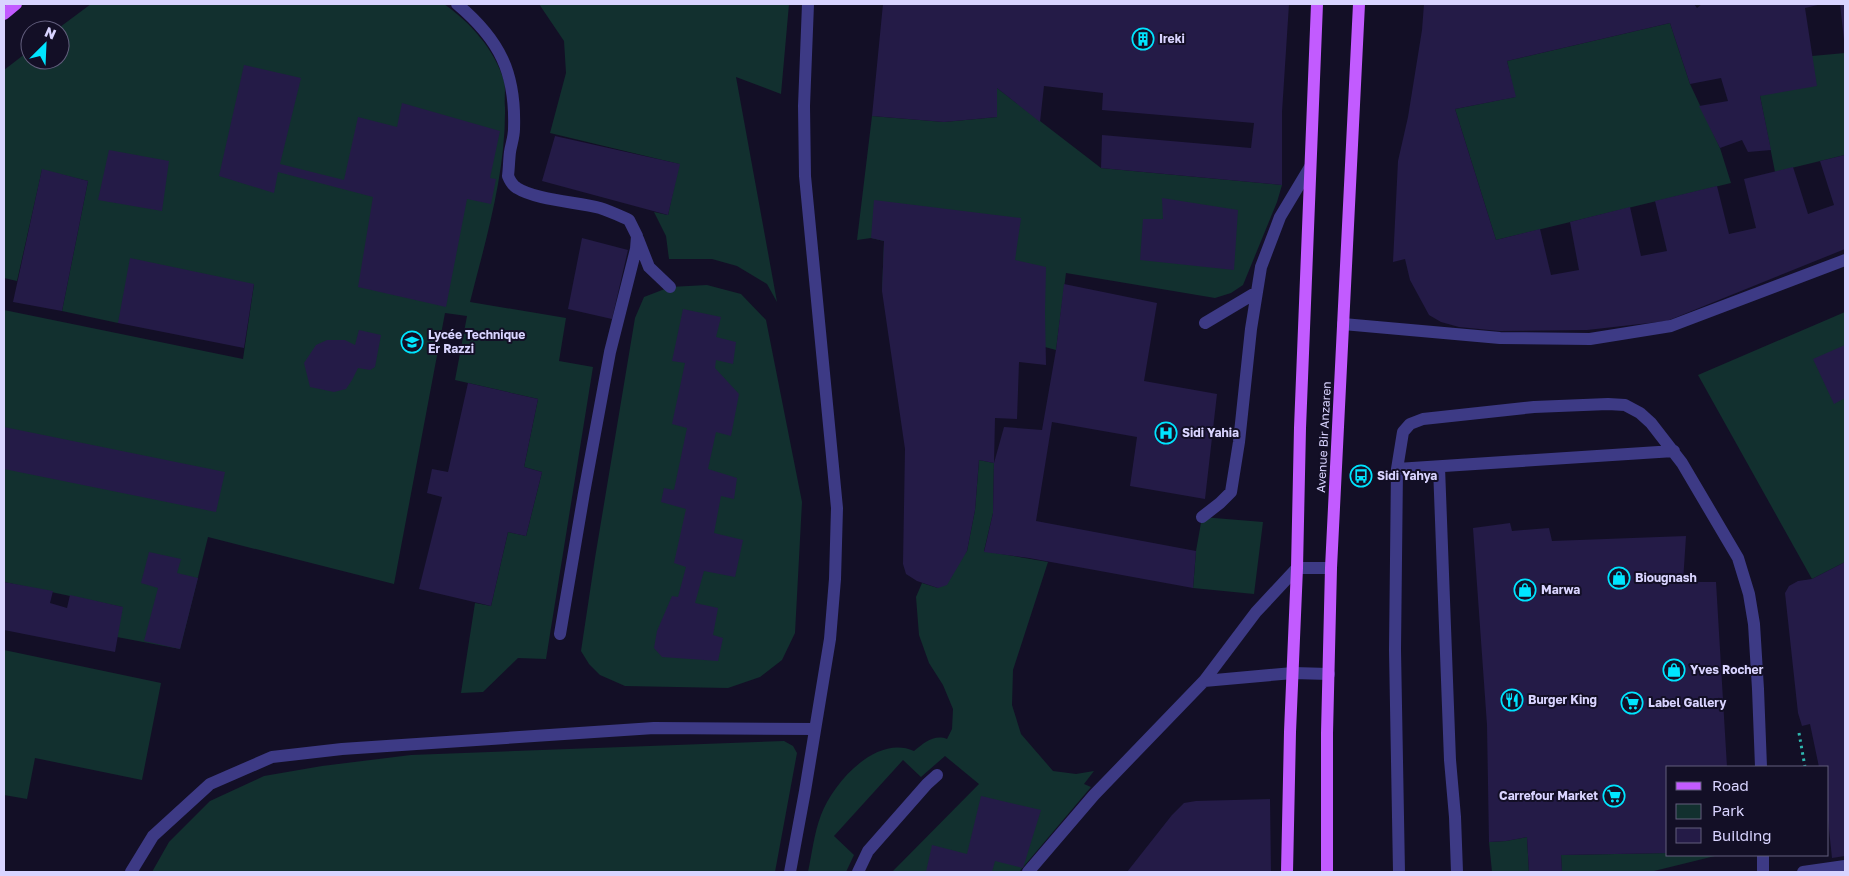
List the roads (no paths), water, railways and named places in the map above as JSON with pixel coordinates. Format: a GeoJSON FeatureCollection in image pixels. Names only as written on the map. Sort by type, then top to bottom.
{"type":"FeatureCollection","features":[{"type":"Feature","properties":{"kind":"main road"},"geometry":{"type":"LineString","coordinates":[[4,14],[16,4]]}},
{"type":"Feature","properties":{"kind":"main road","name":"Avenue Bir Anzaren"},"geometry":{"type":"LineString","coordinates":[[1287,872],[1300,428],[1317,4]]}},
{"type":"Feature","properties":{"kind":"main road","name":"Avenue Bir Anzaren"},"geometry":{"type":"LineString","coordinates":[[1327,872],[1326,742],[1331,568],[1359,4]]}},
{"type":"Feature","properties":{"kind":"street"},"geometry":{"type":"LineString","coordinates":[[457,4],[478,21],[508,68],[514,93],[514,131],[508,176],[511,182],[521,190],[543,197],[602,209],[629,220],[649,266],[670,287]]}},
{"type":"Feature","properties":{"kind":"street"},"geometry":{"type":"LineString","coordinates":[[790,872],[830,639],[835,579],[837,508],[806,176],[804,106],[808,4]]}},
{"type":"Feature","properties":{"kind":"street"},"geometry":{"type":"LineString","coordinates":[[1202,516],[1232,492],[1251,329],[1261,267],[1280,217],[1310,167]]}},
{"type":"Feature","properties":{"kind":"street"},"geometry":{"type":"LineString","coordinates":[[560,634],[608,360],[636,249],[637,236]]}},
{"type":"Feature","properties":{"kind":"street"},"geometry":{"type":"LineString","coordinates":[[1344,324],[1500,338],[1590,339],[1671,326],[1845,260]]}},
{"type":"Feature","properties":{"kind":"street"},"geometry":{"type":"LineString","coordinates":[[1205,323],[1257,292]]}},
{"type":"Feature","properties":{"kind":"street"},"geometry":{"type":"LineString","coordinates":[[1399,872],[1395,650],[1397,469],[1403,432],[1410,424],[1423,419],[1534,407],[1608,404],[1625,405],[1640,413],[1674,452],[1696,485],[1738,558],[1749,594],[1754,624],[1760,766]]}},
{"type":"Feature","properties":{"kind":"street"},"geometry":{"type":"LineString","coordinates":[[1397,469],[1674,452]]}},
{"type":"Feature","properties":{"kind":"street"},"geometry":{"type":"LineString","coordinates":[[1439,467],[1450,760],[1457,872]]}},
{"type":"Feature","properties":{"kind":"street"},"geometry":{"type":"LineString","coordinates":[[1028,872],[1094,795],[1204,681],[1256,612],[1297,568],[1331,568]]}},
{"type":"Feature","properties":{"kind":"street"},"geometry":{"type":"LineString","coordinates":[[1204,681],[1292,673],[1329,674]]}},
{"type":"Feature","properties":{"kind":"street"},"geometry":{"type":"LineString","coordinates":[[131,872],[153,836],[210,784],[272,757],[351,748],[654,728],[815,729]]}},
{"type":"Feature","properties":{"kind":"street"},"geometry":{"type":"LineString","coordinates":[[858,872],[868,851],[937,775]]}},
{"type":"Feature","properties":{"kind":"street"},"geometry":{"type":"LineString","coordinates":[[1763,856],[1763,872]]}},
{"type":"Feature","properties":{"kind":"street"},"geometry":{"type":"LineString","coordinates":[[1803,872],[1845,866]]}},
{"type":"Feature","properties":{"kind":"place","name":"Ireki"},"geometry":{"type":"Point","coordinates":[1143,39]}},
{"type":"Feature","properties":{"kind":"place","name":"Lycée Technique Er Razzi"},"geometry":{"type":"Point","coordinates":[412,342]}},
{"type":"Feature","properties":{"kind":"place","name":"Sidi Yahia"},"geometry":{"type":"Point","coordinates":[1166,433]}},
{"type":"Feature","properties":{"kind":"place","name":"Sidi Yahya"},"geometry":{"type":"Point","coordinates":[1361,476]}},
{"type":"Feature","properties":{"kind":"place","name":"Biougnash"},"geometry":{"type":"Point","coordinates":[1619,578]}},
{"type":"Feature","properties":{"kind":"place","name":"Marwa"},"geometry":{"type":"Point","coordinates":[1525,590]}},
{"type":"Feature","properties":{"kind":"place","name":"Yves Rocher"},"geometry":{"type":"Point","coordinates":[1674,670]}},
{"type":"Feature","properties":{"kind":"place","name":"Burger King"},"geometry":{"type":"Point","coordinates":[1512,700]}},
{"type":"Feature","properties":{"kind":"place","name":"Label Gallery"},"geometry":{"type":"Point","coordinates":[1632,703]}},
{"type":"Feature","properties":{"kind":"place","name":"Carrefour Market"},"geometry":{"type":"Point","coordinates":[1614,796]}}]}
